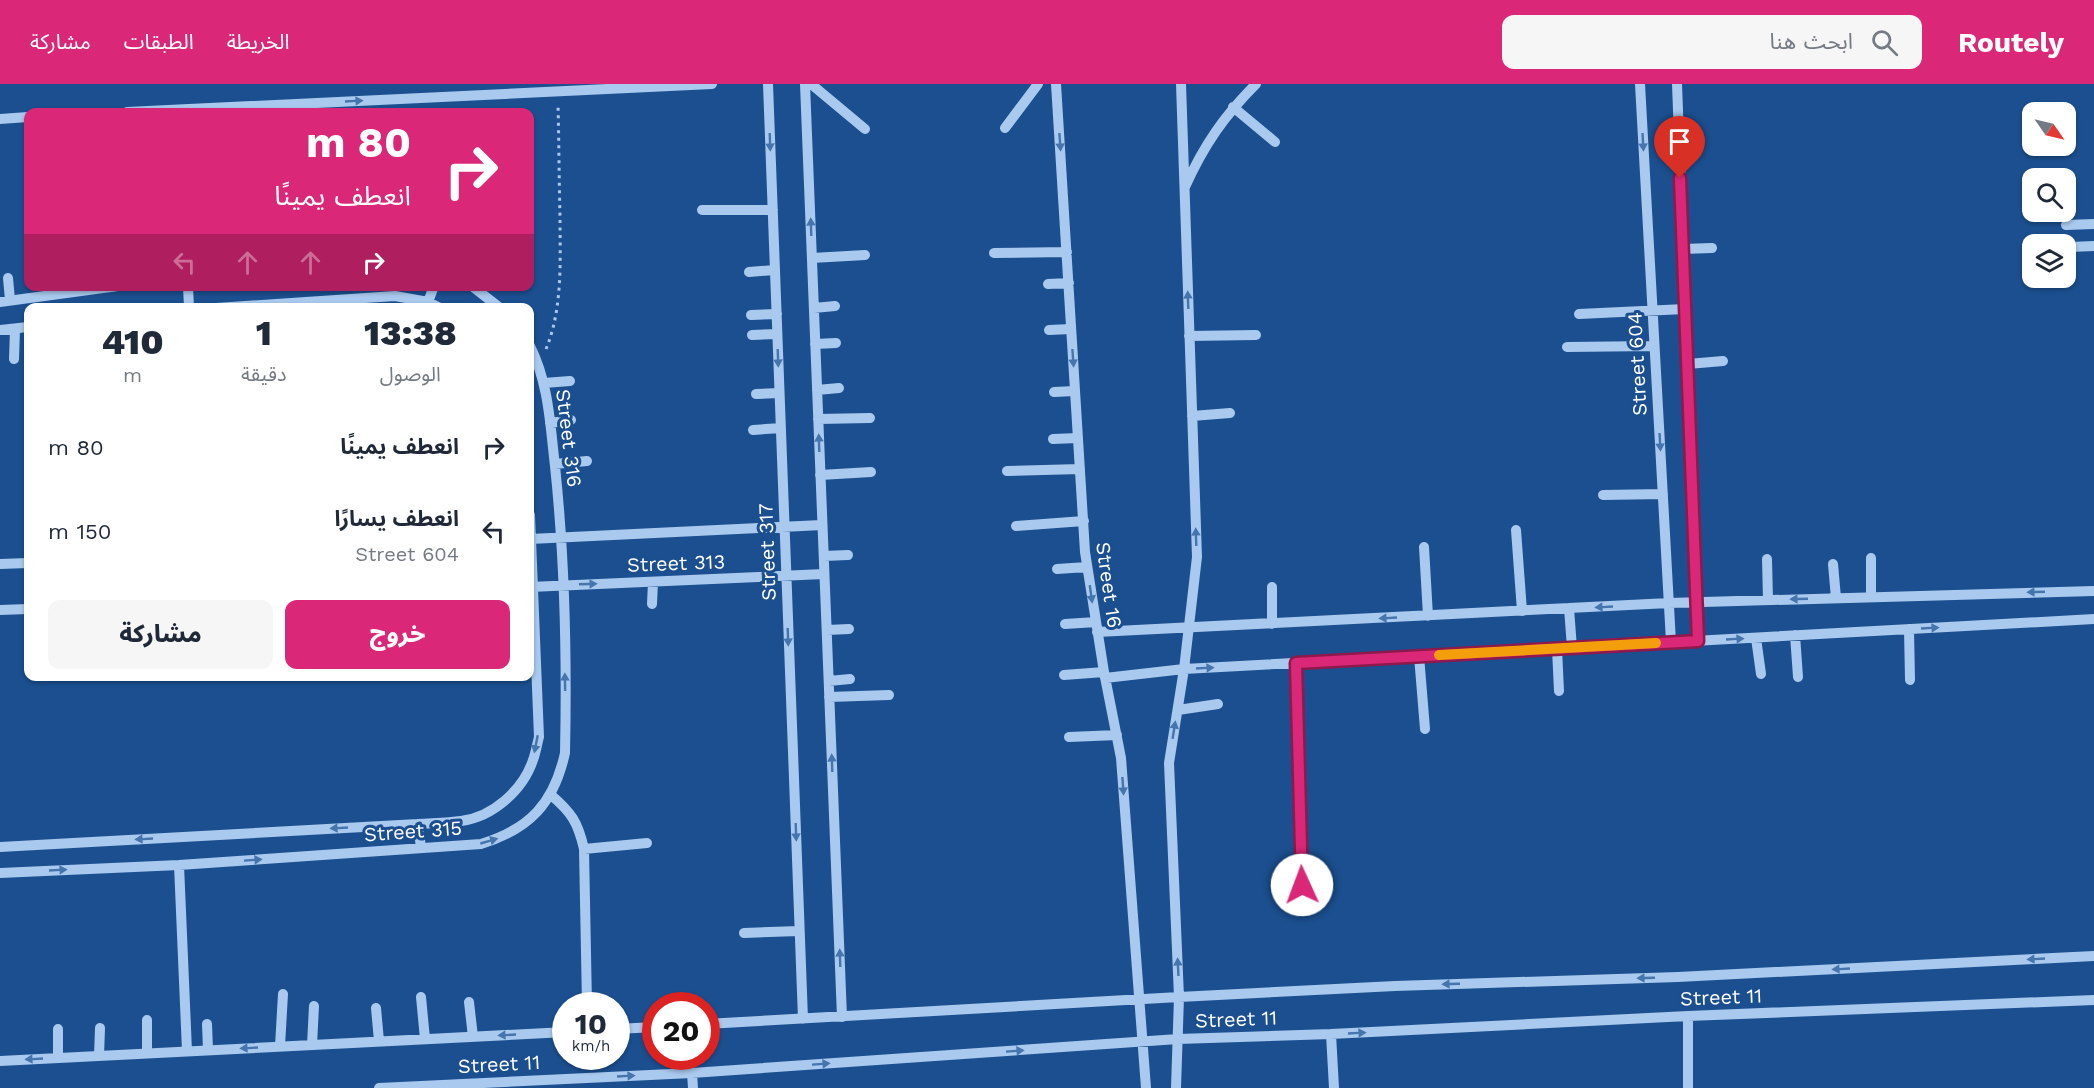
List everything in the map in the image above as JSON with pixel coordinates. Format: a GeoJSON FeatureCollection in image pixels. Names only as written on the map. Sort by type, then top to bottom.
{"type":"FeatureCollection","features":[{"type":"Feature","properties":{"kind":"street"},"geometry":{"type":"LineString","coordinates":[[213,108],[712,84]]}},
{"type":"Feature","properties":{"kind":"street","name":"Street 317"},"geometry":{"type":"LineString","coordinates":[[768,84],[802,1019]]}},
{"type":"Feature","properties":{"kind":"street"},"geometry":{"type":"LineString","coordinates":[[805,84],[842,1017]]}},
{"type":"Feature","properties":{"kind":"street"},"geometry":{"type":"LineString","coordinates":[[811,84],[865,129]]}},
{"type":"Feature","properties":{"kind":"street"},"geometry":{"type":"LineString","coordinates":[[1005,128],[1038,84]]}},
{"type":"Feature","properties":{"kind":"street","name":"Street 16"},"geometry":{"type":"LineString","coordinates":[[1056,84],[1087,567],[1121,758],[1146,1088]]}},
{"type":"Feature","properties":{"kind":"street"},"geometry":{"type":"LineString","coordinates":[[1176,1088],[1179,997],[1169,763],[1190,628],[1197,556],[1181,84]]}},
{"type":"Feature","properties":{"kind":"street"},"geometry":{"type":"LineString","coordinates":[[1184,190],[1197,160],[1213,133],[1233,107],[1256,84]]}},
{"type":"Feature","properties":{"kind":"street","name":"Street 604"},"geometry":{"type":"LineString","coordinates":[[1640,84],[1671,642]]}},
{"type":"Feature","properties":{"kind":"street"},"geometry":{"type":"LineString","coordinates":[[1677,84],[1698,641]]}},
{"type":"Feature","properties":{"kind":"street"},"geometry":{"type":"LineString","coordinates":[[1233,107],[1275,142]]}},
{"type":"Feature","properties":{"kind":"street"},"geometry":{"type":"LineString","coordinates":[[0,119],[24,117]]}},
{"type":"Feature","properties":{"kind":"street"},"geometry":{"type":"LineString","coordinates":[[702,210],[773,210]]}},
{"type":"Feature","properties":{"kind":"street"},"geometry":{"type":"LineString","coordinates":[[2066,225],[2094,224]]}},
{"type":"Feature","properties":{"kind":"street"},"geometry":{"type":"LineString","coordinates":[[2076,247],[2094,246]]}},
{"type":"Feature","properties":{"kind":"street"},"geometry":{"type":"LineString","coordinates":[[1683,249],[1712,248]]}},
{"type":"Feature","properties":{"kind":"street"},"geometry":{"type":"LineString","coordinates":[[994,253],[1067,252]]}},
{"type":"Feature","properties":{"kind":"street"},"geometry":{"type":"LineString","coordinates":[[812,258],[865,255]]}},
{"type":"Feature","properties":{"kind":"street"},"geometry":{"type":"LineString","coordinates":[[749,272],[775,270]]}},
{"type":"Feature","properties":{"kind":"street"},"geometry":{"type":"LineString","coordinates":[[8,278],[5,301],[54,291]]}},
{"type":"Feature","properties":{"kind":"street"},"geometry":{"type":"LineString","coordinates":[[1048,285],[1069,283]]}},
{"type":"Feature","properties":{"kind":"street"},"geometry":{"type":"LineString","coordinates":[[337,303],[428,302],[432,291]]}},
{"type":"Feature","properties":{"kind":"street"},"geometry":{"type":"LineString","coordinates":[[486,291],[496,303]]}},
{"type":"Feature","properties":{"kind":"street"},"geometry":{"type":"LineString","coordinates":[[814,308],[836,306]]}},
{"type":"Feature","properties":{"kind":"street"},"geometry":{"type":"LineString","coordinates":[[1579,314],[1686,309]]}},
{"type":"Feature","properties":{"kind":"street"},"geometry":{"type":"LineString","coordinates":[[751,315],[777,314]]}},
{"type":"Feature","properties":{"kind":"street"},"geometry":{"type":"LineString","coordinates":[[0,330],[24,328]]}},
{"type":"Feature","properties":{"kind":"street"},"geometry":{"type":"LineString","coordinates":[[14,358],[15,329]]}},
{"type":"Feature","properties":{"kind":"street"},"geometry":{"type":"LineString","coordinates":[[1049,330],[1071,329]]}},
{"type":"Feature","properties":{"kind":"street"},"geometry":{"type":"LineString","coordinates":[[752,335],[777,334]]}},
{"type":"Feature","properties":{"kind":"street"},"geometry":{"type":"LineString","coordinates":[[1189,336],[1256,335]]}},
{"type":"Feature","properties":{"kind":"street"},"geometry":{"type":"LineString","coordinates":[[815,344],[836,343]]}},
{"type":"Feature","properties":{"kind":"street"},"geometry":{"type":"LineString","coordinates":[[1567,348],[1654,346]]}},
{"type":"Feature","properties":{"kind":"street","name":"Street 316"},"geometry":{"type":"LineString","coordinates":[[534,355],[544,383],[562,537]]}},
{"type":"Feature","properties":{"kind":"street"},"geometry":{"type":"LineString","coordinates":[[1688,364],[1724,361]]}},
{"type":"Feature","properties":{"kind":"street"},"geometry":{"type":"LineString","coordinates":[[544,383],[570,381]]}},
{"type":"Feature","properties":{"kind":"street"},"geometry":{"type":"LineString","coordinates":[[817,390],[839,388]]}},
{"type":"Feature","properties":{"kind":"street"},"geometry":{"type":"LineString","coordinates":[[1054,392],[1075,391]]}},
{"type":"Feature","properties":{"kind":"street"},"geometry":{"type":"LineString","coordinates":[[756,394],[779,393]]}},
{"type":"Feature","properties":{"kind":"street"},"geometry":{"type":"LineString","coordinates":[[1192,416],[1230,413]]}},
{"type":"Feature","properties":{"kind":"street"},"geometry":{"type":"LineString","coordinates":[[818,419],[870,418]]}},
{"type":"Feature","properties":{"kind":"street"},"geometry":{"type":"LineString","coordinates":[[550,423],[571,420]]}},
{"type":"Feature","properties":{"kind":"street"},"geometry":{"type":"LineString","coordinates":[[753,430],[781,428]]}},
{"type":"Feature","properties":{"kind":"street"},"geometry":{"type":"LineString","coordinates":[[1053,439],[1078,438]]}},
{"type":"Feature","properties":{"kind":"street"},"geometry":{"type":"LineString","coordinates":[[555,464],[587,461]]}},
{"type":"Feature","properties":{"kind":"street"},"geometry":{"type":"LineString","coordinates":[[1007,471],[1080,469]]}},
{"type":"Feature","properties":{"kind":"street"},"geometry":{"type":"LineString","coordinates":[[820,475],[871,472]]}},
{"type":"Feature","properties":{"kind":"street"},"geometry":{"type":"LineString","coordinates":[[1603,495],[1663,494]]}},
{"type":"Feature","properties":{"kind":"street"},"geometry":{"type":"LineString","coordinates":[[1016,526],[1084,521]]}},
{"type":"Feature","properties":{"kind":"street","name":"Street 313"},"geometry":{"type":"LineString","coordinates":[[534,539],[822,525]]}},
{"type":"Feature","properties":{"kind":"street"},"geometry":{"type":"LineString","coordinates":[[1516,530],[1522,611]]}},
{"type":"Feature","properties":{"kind":"street","name":"Street 315"},"geometry":{"type":"LineString","coordinates":[[0,873],[179,865],[481,844],[502,838],[538,812],[551,795],[560,775],[565,753],[562,537]]}},
{"type":"Feature","properties":{"kind":"street"},"geometry":{"type":"LineString","coordinates":[[1424,547],[1428,616]]}},
{"type":"Feature","properties":{"kind":"street"},"geometry":{"type":"LineString","coordinates":[[824,556],[848,555]]}},
{"type":"Feature","properties":{"kind":"street"},"geometry":{"type":"LineString","coordinates":[[1871,558],[1871,597]]}},
{"type":"Feature","properties":{"kind":"street"},"geometry":{"type":"LineString","coordinates":[[1767,559],[1768,600]]}},
{"type":"Feature","properties":{"kind":"street"},"geometry":{"type":"LineString","coordinates":[[0,564],[24,563]]}},
{"type":"Feature","properties":{"kind":"street"},"geometry":{"type":"LineString","coordinates":[[1833,564],[1836,598]]}},
{"type":"Feature","properties":{"kind":"street"},"geometry":{"type":"LineString","coordinates":[[1057,569],[1087,567]]}},
{"type":"Feature","properties":{"kind":"street","name":"Street 313"},"geometry":{"type":"LineString","coordinates":[[534,587],[824,574]]}},
{"type":"Feature","properties":{"kind":"street"},"geometry":{"type":"LineString","coordinates":[[652,604],[653,582]]}},
{"type":"Feature","properties":{"kind":"street"},"geometry":{"type":"LineString","coordinates":[[1272,587],[1272,624]]}},
{"type":"Feature","properties":{"kind":"street"},"geometry":{"type":"LineString","coordinates":[[1065,624],[1096,627],[1190,628],[1669,603],[2094,591]]}},
{"type":"Feature","properties":{"kind":"street"},"geometry":{"type":"LineString","coordinates":[[0,610],[24,609]]}},
{"type":"Feature","properties":{"kind":"street"},"geometry":{"type":"LineString","coordinates":[[1569,609],[1572,648]]}},
{"type":"Feature","properties":{"kind":"street"},"geometry":{"type":"LineString","coordinates":[[1064,675],[1105,675],[2094,619]]}},
{"type":"Feature","properties":{"kind":"street"},"geometry":{"type":"LineString","coordinates":[[827,630],[849,629]]}},
{"type":"Feature","properties":{"kind":"street"},"geometry":{"type":"LineString","coordinates":[[1909,629],[1910,680]]}},
{"type":"Feature","properties":{"kind":"street"},"geometry":{"type":"LineString","coordinates":[[1795,635],[1798,677]]}},
{"type":"Feature","properties":{"kind":"street"},"geometry":{"type":"LineString","coordinates":[[1756,638],[1761,674]]}},
{"type":"Feature","properties":{"kind":"street"},"geometry":{"type":"LineString","coordinates":[[1557,649],[1559,691]]}},
{"type":"Feature","properties":{"kind":"street","name":"Street 315"},"geometry":{"type":"LineString","coordinates":[[0,847],[463,821],[486,813],[506,800],[522,782],[533,760],[538,736],[534,651]]}},
{"type":"Feature","properties":{"kind":"street"},"geometry":{"type":"LineString","coordinates":[[1419,656],[1425,729]]}},
{"type":"Feature","properties":{"kind":"street"},"geometry":{"type":"LineString","coordinates":[[1296,663],[1303,908]]}},
{"type":"Feature","properties":{"kind":"street"},"geometry":{"type":"LineString","coordinates":[[829,681],[850,679]]}},
{"type":"Feature","properties":{"kind":"street"},"geometry":{"type":"LineString","coordinates":[[829,697],[889,695]]}},
{"type":"Feature","properties":{"kind":"street"},"geometry":{"type":"LineString","coordinates":[[1178,710],[1218,704]]}},
{"type":"Feature","properties":{"kind":"street"},"geometry":{"type":"LineString","coordinates":[[1069,737],[1117,735]]}},
{"type":"Feature","properties":{"kind":"street"},"geometry":{"type":"LineString","coordinates":[[551,795],[567,809],[579,827],[584,849],[587,992]]}},
{"type":"Feature","properties":{"kind":"street"},"geometry":{"type":"LineString","coordinates":[[418,824],[421,848]]}},
{"type":"Feature","properties":{"kind":"street"},"geometry":{"type":"LineString","coordinates":[[584,849],[646,843]]}},
{"type":"Feature","properties":{"kind":"street"},"geometry":{"type":"LineString","coordinates":[[179,865],[187,1051]]}},
{"type":"Feature","properties":{"kind":"street"},"geometry":{"type":"LineString","coordinates":[[744,933],[799,931]]}},
{"type":"Feature","properties":{"kind":"street","name":"Street 11"},"geometry":{"type":"LineString","coordinates":[[720,1023],[1395,986],[1678,977],[2094,956]]}},
{"type":"Feature","properties":{"kind":"street"},"geometry":{"type":"LineString","coordinates":[[280,1046],[283,994]]}},
{"type":"Feature","properties":{"kind":"street"},"geometry":{"type":"LineString","coordinates":[[421,996],[425,1039]]}},
{"type":"Feature","properties":{"kind":"street","name":"Street 11"},"geometry":{"type":"LineString","coordinates":[[379,1088],[692,1073],[1178,1039],[2094,1000]]}},
{"type":"Feature","properties":{"kind":"street"},"geometry":{"type":"LineString","coordinates":[[469,1002],[472,1036]]}},
{"type":"Feature","properties":{"kind":"street"},"geometry":{"type":"LineString","coordinates":[[312,1045],[314,1006]]}},
{"type":"Feature","properties":{"kind":"street"},"geometry":{"type":"LineString","coordinates":[[376,1008],[379,1041]]}},
{"type":"Feature","properties":{"kind":"street"},"geometry":{"type":"LineString","coordinates":[[1688,1016],[1688,1088]]}},
{"type":"Feature","properties":{"kind":"street"},"geometry":{"type":"LineString","coordinates":[[147,1020],[147,1053]]}},
{"type":"Feature","properties":{"kind":"street"},"geometry":{"type":"LineString","coordinates":[[207,1024],[208,1050]]}},
{"type":"Feature","properties":{"kind":"street"},"geometry":{"type":"LineString","coordinates":[[99,1056],[100,1028]]}},
{"type":"Feature","properties":{"kind":"street"},"geometry":{"type":"LineString","coordinates":[[58,1029],[58,1058]]}},
{"type":"Feature","properties":{"kind":"street","name":"Street 11"},"geometry":{"type":"LineString","coordinates":[[0,1061],[552,1033]]}},
{"type":"Feature","properties":{"kind":"street"},"geometry":{"type":"LineString","coordinates":[[1331,1034],[1334,1088]]}},
{"type":"Feature","properties":{"kind":"street"},"geometry":{"type":"LineString","coordinates":[[692,1073],[693,1088]]}},
{"type":"Feature","properties":{"kind":"path"},"geometry":{"type":"LineString","coordinates":[[539,366],[552,335],[558,300],[560,266],[558,92]]}},
{"type":"Feature","properties":{"kind":"slow traffic"},"geometry":{"type":"LineString","coordinates":[[1439,655],[1656,643]]}},
{"type":"Feature","properties":{"kind":"route"},"geometry":{"type":"LineString","coordinates":[[1302,885],[1296,663],[1698,641],[1680,178]]}}]}
